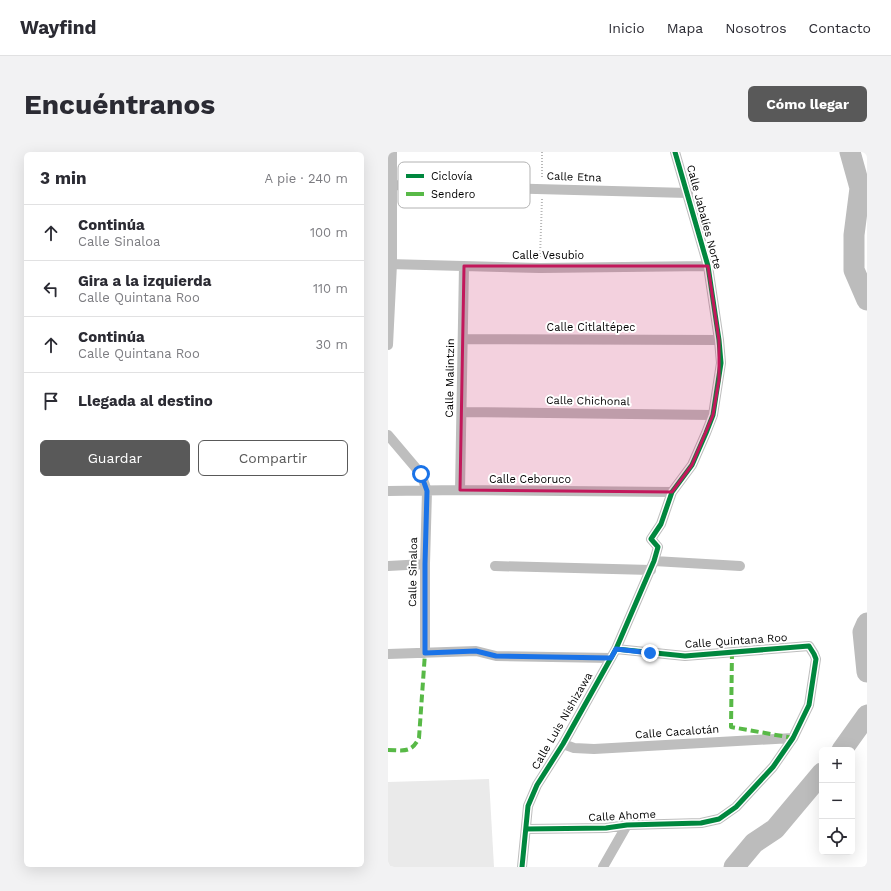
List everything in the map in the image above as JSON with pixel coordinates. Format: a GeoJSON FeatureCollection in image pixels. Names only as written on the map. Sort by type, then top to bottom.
{"type":"FeatureCollection","features":[{"type":"Feature","properties":{"kind":"street"},"geometry":{"type":"LineString","coordinates":[[388,345],[392,152]]}},
{"type":"Feature","properties":{"kind":"street","name":"Calle Jabalíes Norte"},"geometry":{"type":"LineString","coordinates":[[658,547],[651,538],[661,524],[672,492],[692,465],[713,415],[721,363],[708,266],[675,152]]}},
{"type":"Feature","properties":{"kind":"street","name":"Calle Etna"},"geometry":{"type":"LineString","coordinates":[[530,188],[688,193]]}},
{"type":"Feature","properties":{"kind":"street","name":"Calle Vesubio"},"geometry":{"type":"LineString","coordinates":[[390,264],[540,268],[708,266]]}},
{"type":"Feature","properties":{"kind":"street","name":"Calle Malintzin"},"geometry":{"type":"LineString","coordinates":[[460,490],[464,266]]}},
{"type":"Feature","properties":{"kind":"street","name":"Calle Citlaltépec"},"geometry":{"type":"LineString","coordinates":[[463,339],[719,340]]}},
{"type":"Feature","properties":{"kind":"street","name":"Calle Chichonal"},"geometry":{"type":"LineString","coordinates":[[462,412],[713,415]]}},
{"type":"Feature","properties":{"kind":"street"},"geometry":{"type":"LineString","coordinates":[[388,435],[421,474],[427,491]]}},
{"type":"Feature","properties":{"kind":"street","name":"Calle Ceboruco"},"geometry":{"type":"LineString","coordinates":[[388,491],[460,490],[672,492]]}},
{"type":"Feature","properties":{"kind":"street","name":"Calle Sinaloa"},"geometry":{"type":"LineString","coordinates":[[425,653],[427,491]]}},
{"type":"Feature","properties":{"kind":"street","name":"Calle Luis Nishizawa"},"geometry":{"type":"LineString","coordinates":[[522,867],[528,806],[537,785],[563,744],[614,654],[652,566],[658,547]]}},
{"type":"Feature","properties":{"kind":"street"},"geometry":{"type":"LineString","coordinates":[[388,566],[425,564]]}},
{"type":"Feature","properties":{"kind":"street"},"geometry":{"type":"LineString","coordinates":[[495,566],[740,566]]}},
{"type":"Feature","properties":{"kind":"street","name":"Calle Quintana Roo"},"geometry":{"type":"LineString","coordinates":[[388,654],[476,651],[496,656],[614,654],[685,656],[808,646],[814,654],[815,670],[809,705],[793,738]]}},
{"type":"Feature","properties":{"kind":"street","name":"Calle Cacalotán"},"geometry":{"type":"LineString","coordinates":[[563,744],[574,748],[594,749],[793,738]]}},
{"type":"Feature","properties":{"kind":"street","name":"Calle Ahome"},"geometry":{"type":"LineString","coordinates":[[526,829],[606,828],[627,825],[701,823],[720,819],[736,807],[773,767],[793,738]]}},
{"type":"Feature","properties":{"kind":"street"},"geometry":{"type":"LineString","coordinates":[[603,867],[627,825]]}},
{"type":"Feature","properties":{"kind":"path"},"geometry":{"type":"LineString","coordinates":[[540,268],[542,152]]}},
{"type":"Feature","properties":{"kind":"highlighted area"},"geometry":{"type":"Polygon","coordinates":[[[464,266],[708,266],[719,340],[719,380],[713,415],[706,433],[692,465],[672,492],[460,490],[464,266]]]}},
{"type":"Feature","properties":{"kind":"shaded area"},"geometry":{"type":"Polygon","coordinates":[[[489,779],[494,867],[388,867],[388,782],[489,779]]]}},
{"type":"Feature","properties":{"kind":"waterway"},"geometry":{"type":"LineString","coordinates":[[850,152],[860,188],[854,235],[854,270],[867,300]]}},
{"type":"Feature","properties":{"kind":"waterway"},"geometry":{"type":"LineString","coordinates":[[867,623],[863,632],[867,672]]}},
{"type":"Feature","properties":{"kind":"waterway"},"geometry":{"type":"LineString","coordinates":[[844,747],[867,715]]}},
{"type":"Feature","properties":{"kind":"waterway"},"geometry":{"type":"LineString","coordinates":[[734,867],[754,843],[775,829],[819,777]]}},
{"type":"Feature","properties":{"kind":"marked path"},"geometry":{"type":"LineString","coordinates":[[732,651],[731,727],[793,738]]}},
{"type":"Feature","properties":{"kind":"marked path"},"geometry":{"type":"LineString","coordinates":[[388,750],[410,749],[419,738],[425,653]]}},
{"type":"Feature","properties":{"kind":"cycle path"},"geometry":{"type":"LineString","coordinates":[[522,867],[528,806],[537,785],[563,744],[616,649],[654,561],[658,547],[651,539],[661,524],[672,492],[692,465],[713,415],[721,363],[719,340],[708,266],[675,152]]}},
{"type":"Feature","properties":{"kind":"cycle path"},"geometry":{"type":"LineString","coordinates":[[526,829],[606,828],[627,825],[701,823],[719,819],[736,807],[773,767],[793,738],[809,705],[816,659],[809,646],[685,656],[616,649]]}},
{"type":"Feature","properties":{"kind":"route"},"geometry":{"type":"LineString","coordinates":[[421,474],[427,491],[425,653],[476,651],[496,656],[611,658],[616,649],[650,653]]}}]}
